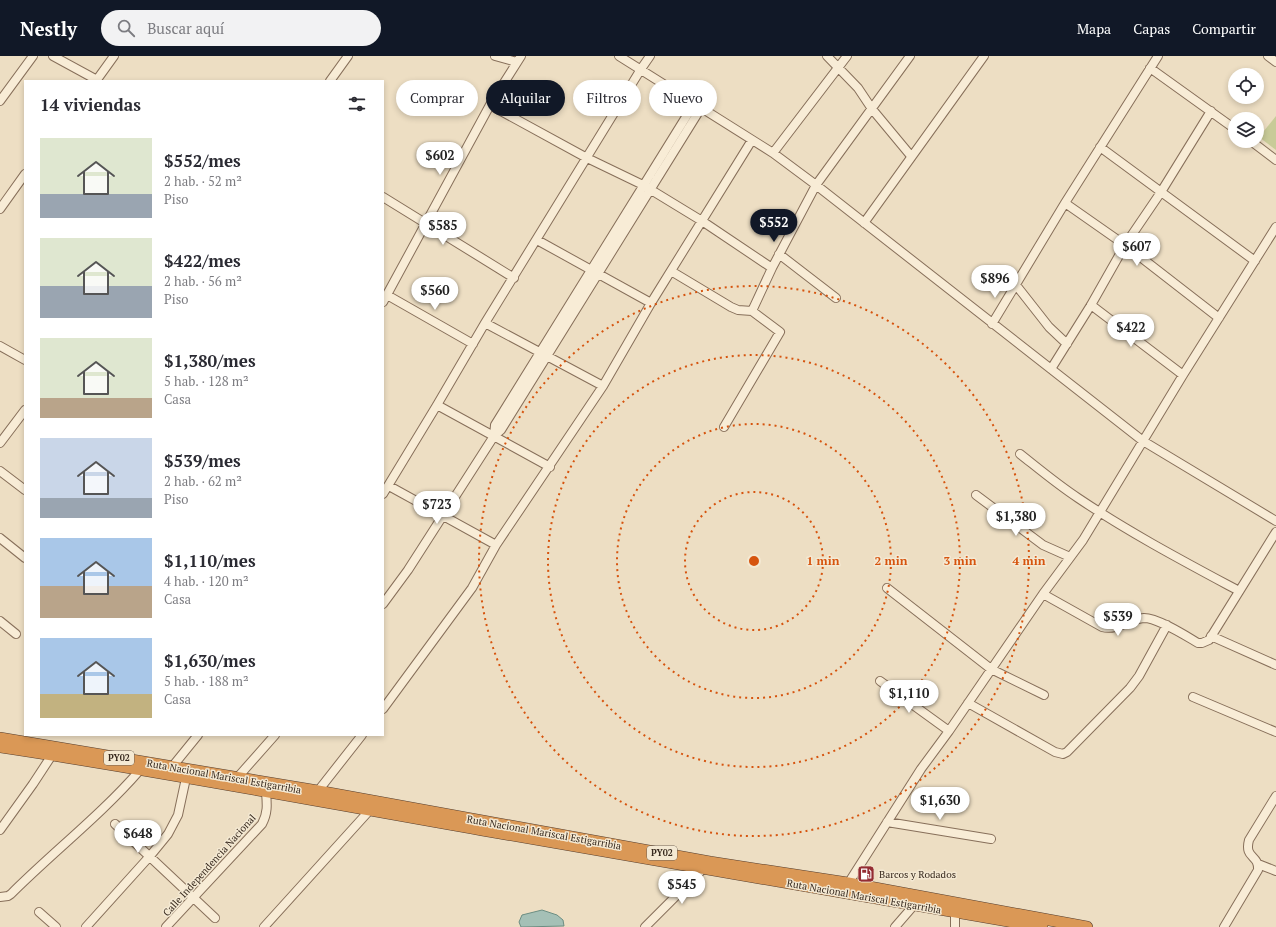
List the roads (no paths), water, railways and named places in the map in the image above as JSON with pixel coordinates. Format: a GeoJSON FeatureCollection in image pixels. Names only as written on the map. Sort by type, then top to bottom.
{"type":"FeatureCollection","features":[{"type":"Feature","properties":{"kind":"highway","name":"Ruta Nacional Mariscal Estigarribia"},"geometry":{"type":"LineString","coordinates":[[0,738],[318,791],[846,887],[1087,927]]}},
{"type":"Feature","properties":{"kind":"highway","name":"Ruta Nacional Mariscal Estigarribia"},"geometry":{"type":"LineString","coordinates":[[0,747],[140,770],[703,869],[846,887],[915,904],[955,919],[1042,927]]}},
{"type":"Feature","properties":{"kind":"street"},"geometry":{"type":"LineString","coordinates":[[0,101],[33,56]]}},
{"type":"Feature","properties":{"kind":"street"},"geometry":{"type":"LineString","coordinates":[[53,56],[97,80],[114,56]]}},
{"type":"Feature","properties":{"kind":"street"},"geometry":{"type":"LineString","coordinates":[[331,80],[348,56]]}},
{"type":"Feature","properties":{"kind":"street"},"geometry":{"type":"LineString","coordinates":[[495,56],[519,59],[506,80]]}},
{"type":"Feature","properties":{"kind":"street"},"geometry":{"type":"LineString","coordinates":[[620,56],[658,80]]}},
{"type":"Feature","properties":{"kind":"street"},"geometry":{"type":"LineString","coordinates":[[384,493],[438,405],[485,323],[650,56]]}},
{"type":"Feature","properties":{"kind":"street"},"geometry":{"type":"LineString","coordinates":[[827,56],[858,88],[872,109],[911,156]]}},
{"type":"Feature","properties":{"kind":"street"},"geometry":{"type":"LineString","coordinates":[[773,153],[847,56]]}},
{"type":"Feature","properties":{"kind":"street"},"geometry":{"type":"LineString","coordinates":[[752,310],[779,254],[816,185],[910,56]]}},
{"type":"Feature","properties":{"kind":"street"},"geometry":{"type":"LineString","coordinates":[[864,223],[984,56]]}},
{"type":"Feature","properties":{"kind":"street"},"geometry":{"type":"LineString","coordinates":[[992,324],[1065,203],[1158,56]]}},
{"type":"Feature","properties":{"kind":"street"},"geometry":{"type":"LineString","coordinates":[[1268,56],[1276,62]]}},
{"type":"Feature","properties":{"kind":"street"},"geometry":{"type":"LineString","coordinates":[[1150,68],[1228,124]]}},
{"type":"Feature","properties":{"kind":"street"},"geometry":{"type":"LineString","coordinates":[[1051,369],[1091,306],[1126,245],[1211,111]]}},
{"type":"Feature","properties":{"kind":"street"},"geometry":{"type":"LineString","coordinates":[[473,344],[385,298],[486,112]]}},
{"type":"Feature","properties":{"kind":"street"},"geometry":{"type":"LineString","coordinates":[[510,116],[646,188],[702,221],[772,268]]}},
{"type":"Feature","properties":{"kind":"street"},"geometry":{"type":"LineString","coordinates":[[384,603],[408,570],[494,436],[501,430],[594,271],[691,116]]}},
{"type":"Feature","properties":{"kind":"street"},"geometry":{"type":"LineString","coordinates":[[713,116],[773,153],[816,185],[992,324],[1143,440],[1276,521]]}},
{"type":"Feature","properties":{"kind":"street"},"geometry":{"type":"LineString","coordinates":[[385,704],[472,588],[496,545],[550,467],[603,386],[651,303],[752,140]]}},
{"type":"Feature","properties":{"kind":"street"},"geometry":{"type":"LineString","coordinates":[[1100,147],[1255,261]]}},
{"type":"Feature","properties":{"kind":"street"},"geometry":{"type":"LineString","coordinates":[[1260,148],[1276,160]]}},
{"type":"Feature","properties":{"kind":"street"},"geometry":{"type":"LineString","coordinates":[[0,209],[24,175]]}},
{"type":"Feature","properties":{"kind":"street"},"geometry":{"type":"LineString","coordinates":[[384,198],[514,278]]}},
{"type":"Feature","properties":{"kind":"street"},"geometry":{"type":"LineString","coordinates":[[1065,203],[1126,245],[1219,318]]}},
{"type":"Feature","properties":{"kind":"street"},"geometry":{"type":"LineString","coordinates":[[846,887],[921,769],[949,731],[1043,594],[1083,540],[1183,375],[1276,228]]}},
{"type":"Feature","properties":{"kind":"street"},"geometry":{"type":"LineString","coordinates":[[537,240],[651,303]]}},
{"type":"Feature","properties":{"kind":"street"},"geometry":{"type":"LineString","coordinates":[[779,254],[836,298]]}},
{"type":"Feature","properties":{"kind":"street"},"geometry":{"type":"LineString","coordinates":[[671,271],[731,307],[738,310],[752,310],[780,332],[724,427]]}},
{"type":"Feature","properties":{"kind":"street"},"geometry":{"type":"LineString","coordinates":[[1016,285],[1049,327],[1067,344]]}},
{"type":"Feature","properties":{"kind":"street"},"geometry":{"type":"LineString","coordinates":[[1091,306],[1183,375]]}},
{"type":"Feature","properties":{"kind":"street"},"geometry":{"type":"LineString","coordinates":[[485,323],[603,386]]}},
{"type":"Feature","properties":{"kind":"street"},"geometry":{"type":"LineString","coordinates":[[0,346],[24,359]]}},
{"type":"Feature","properties":{"kind":"street"},"geometry":{"type":"LineString","coordinates":[[438,405],[550,467]]}},
{"type":"Feature","properties":{"kind":"street"},"geometry":{"type":"LineString","coordinates":[[0,443],[24,411]]}},
{"type":"Feature","properties":{"kind":"street"},"geometry":{"type":"LineString","coordinates":[[1020,454],[1077,497],[1100,512],[1239,592]]}},
{"type":"Feature","properties":{"kind":"street"},"geometry":{"type":"LineString","coordinates":[[0,471],[24,489]]}},
{"type":"Feature","properties":{"kind":"street"},"geometry":{"type":"LineString","coordinates":[[389,486],[496,545]]}},
{"type":"Feature","properties":{"kind":"street"},"geometry":{"type":"LineString","coordinates":[[976,495],[1044,545],[1070,557]]}},
{"type":"Feature","properties":{"kind":"street"},"geometry":{"type":"LineString","coordinates":[[1043,594],[1102,627],[1109,629],[1143,618],[1149,618],[1198,643],[1205,642],[1211,636],[1276,532]]}},
{"type":"Feature","properties":{"kind":"street"},"geometry":{"type":"LineString","coordinates":[[0,538],[24,557]]}},
{"type":"Feature","properties":{"kind":"street"},"geometry":{"type":"LineString","coordinates":[[887,588],[991,669],[1044,695]]}},
{"type":"Feature","properties":{"kind":"street"},"geometry":{"type":"LineString","coordinates":[[0,621],[16,634]]}},
{"type":"Feature","properties":{"kind":"street"},"geometry":{"type":"LineString","coordinates":[[968,703],[1055,752],[1063,754],[1067,752],[1130,688],[1139,676],[1167,626]]}},
{"type":"Feature","properties":{"kind":"street"},"geometry":{"type":"LineString","coordinates":[[1211,636],[1276,665]]}},
{"type":"Feature","properties":{"kind":"street"},"geometry":{"type":"LineString","coordinates":[[880,681],[949,731]]}},
{"type":"Feature","properties":{"kind":"street"},"geometry":{"type":"LineString","coordinates":[[1193,697],[1276,732]]}},
{"type":"Feature","properties":{"kind":"street"},"geometry":{"type":"LineString","coordinates":[[172,767],[197,736]]}},
{"type":"Feature","properties":{"kind":"street"},"geometry":{"type":"LineString","coordinates":[[237,778],[274,736]]}},
{"type":"Feature","properties":{"kind":"street"},"geometry":{"type":"LineString","coordinates":[[318,791],[361,736]]}},
{"type":"Feature","properties":{"kind":"street"},"geometry":{"type":"LineString","coordinates":[[0,830],[52,755]]}},
{"type":"Feature","properties":{"kind":"street"},"geometry":{"type":"LineString","coordinates":[[0,897],[11,894],[126,786],[140,770]]}},
{"type":"Feature","properties":{"kind":"street"},"geometry":{"type":"LineString","coordinates":[[86,927],[150,856],[173,825],[181,804],[186,778]]}},
{"type":"Feature","properties":{"kind":"street","name":"Calle Independencia Nacional"},"geometry":{"type":"LineString","coordinates":[[166,927],[262,824],[266,817],[267,809],[266,792]]}},
{"type":"Feature","properties":{"kind":"street"},"geometry":{"type":"LineString","coordinates":[[1224,927],[1258,870],[1256,860],[1249,853],[1247,848],[1249,840],[1276,796]]}},
{"type":"Feature","properties":{"kind":"street"},"geometry":{"type":"LineString","coordinates":[[264,927],[369,811]]}},
{"type":"Feature","properties":{"kind":"street"},"geometry":{"type":"LineString","coordinates":[[887,822],[991,839]]}},
{"type":"Feature","properties":{"kind":"street"},"geometry":{"type":"LineString","coordinates":[[115,824],[215,918]]}},
{"type":"Feature","properties":{"kind":"street"},"geometry":{"type":"LineString","coordinates":[[1258,864],[1276,870]]}},
{"type":"Feature","properties":{"kind":"street"},"geometry":{"type":"LineString","coordinates":[[646,927],[703,869]]}},
{"type":"Feature","properties":{"kind":"street"},"geometry":{"type":"LineString","coordinates":[[895,927],[915,904]]}},
{"type":"Feature","properties":{"kind":"street"},"geometry":{"type":"LineString","coordinates":[[39,912],[56,927]]}},
{"type":"Feature","properties":{"kind":"street"},"geometry":{"type":"LineString","coordinates":[[949,927],[955,919]]}},
{"type":"Feature","properties":{"kind":"place","name":"Barcos y Rodados"},"geometry":{"type":"Point","coordinates":[866,874]}}]}
